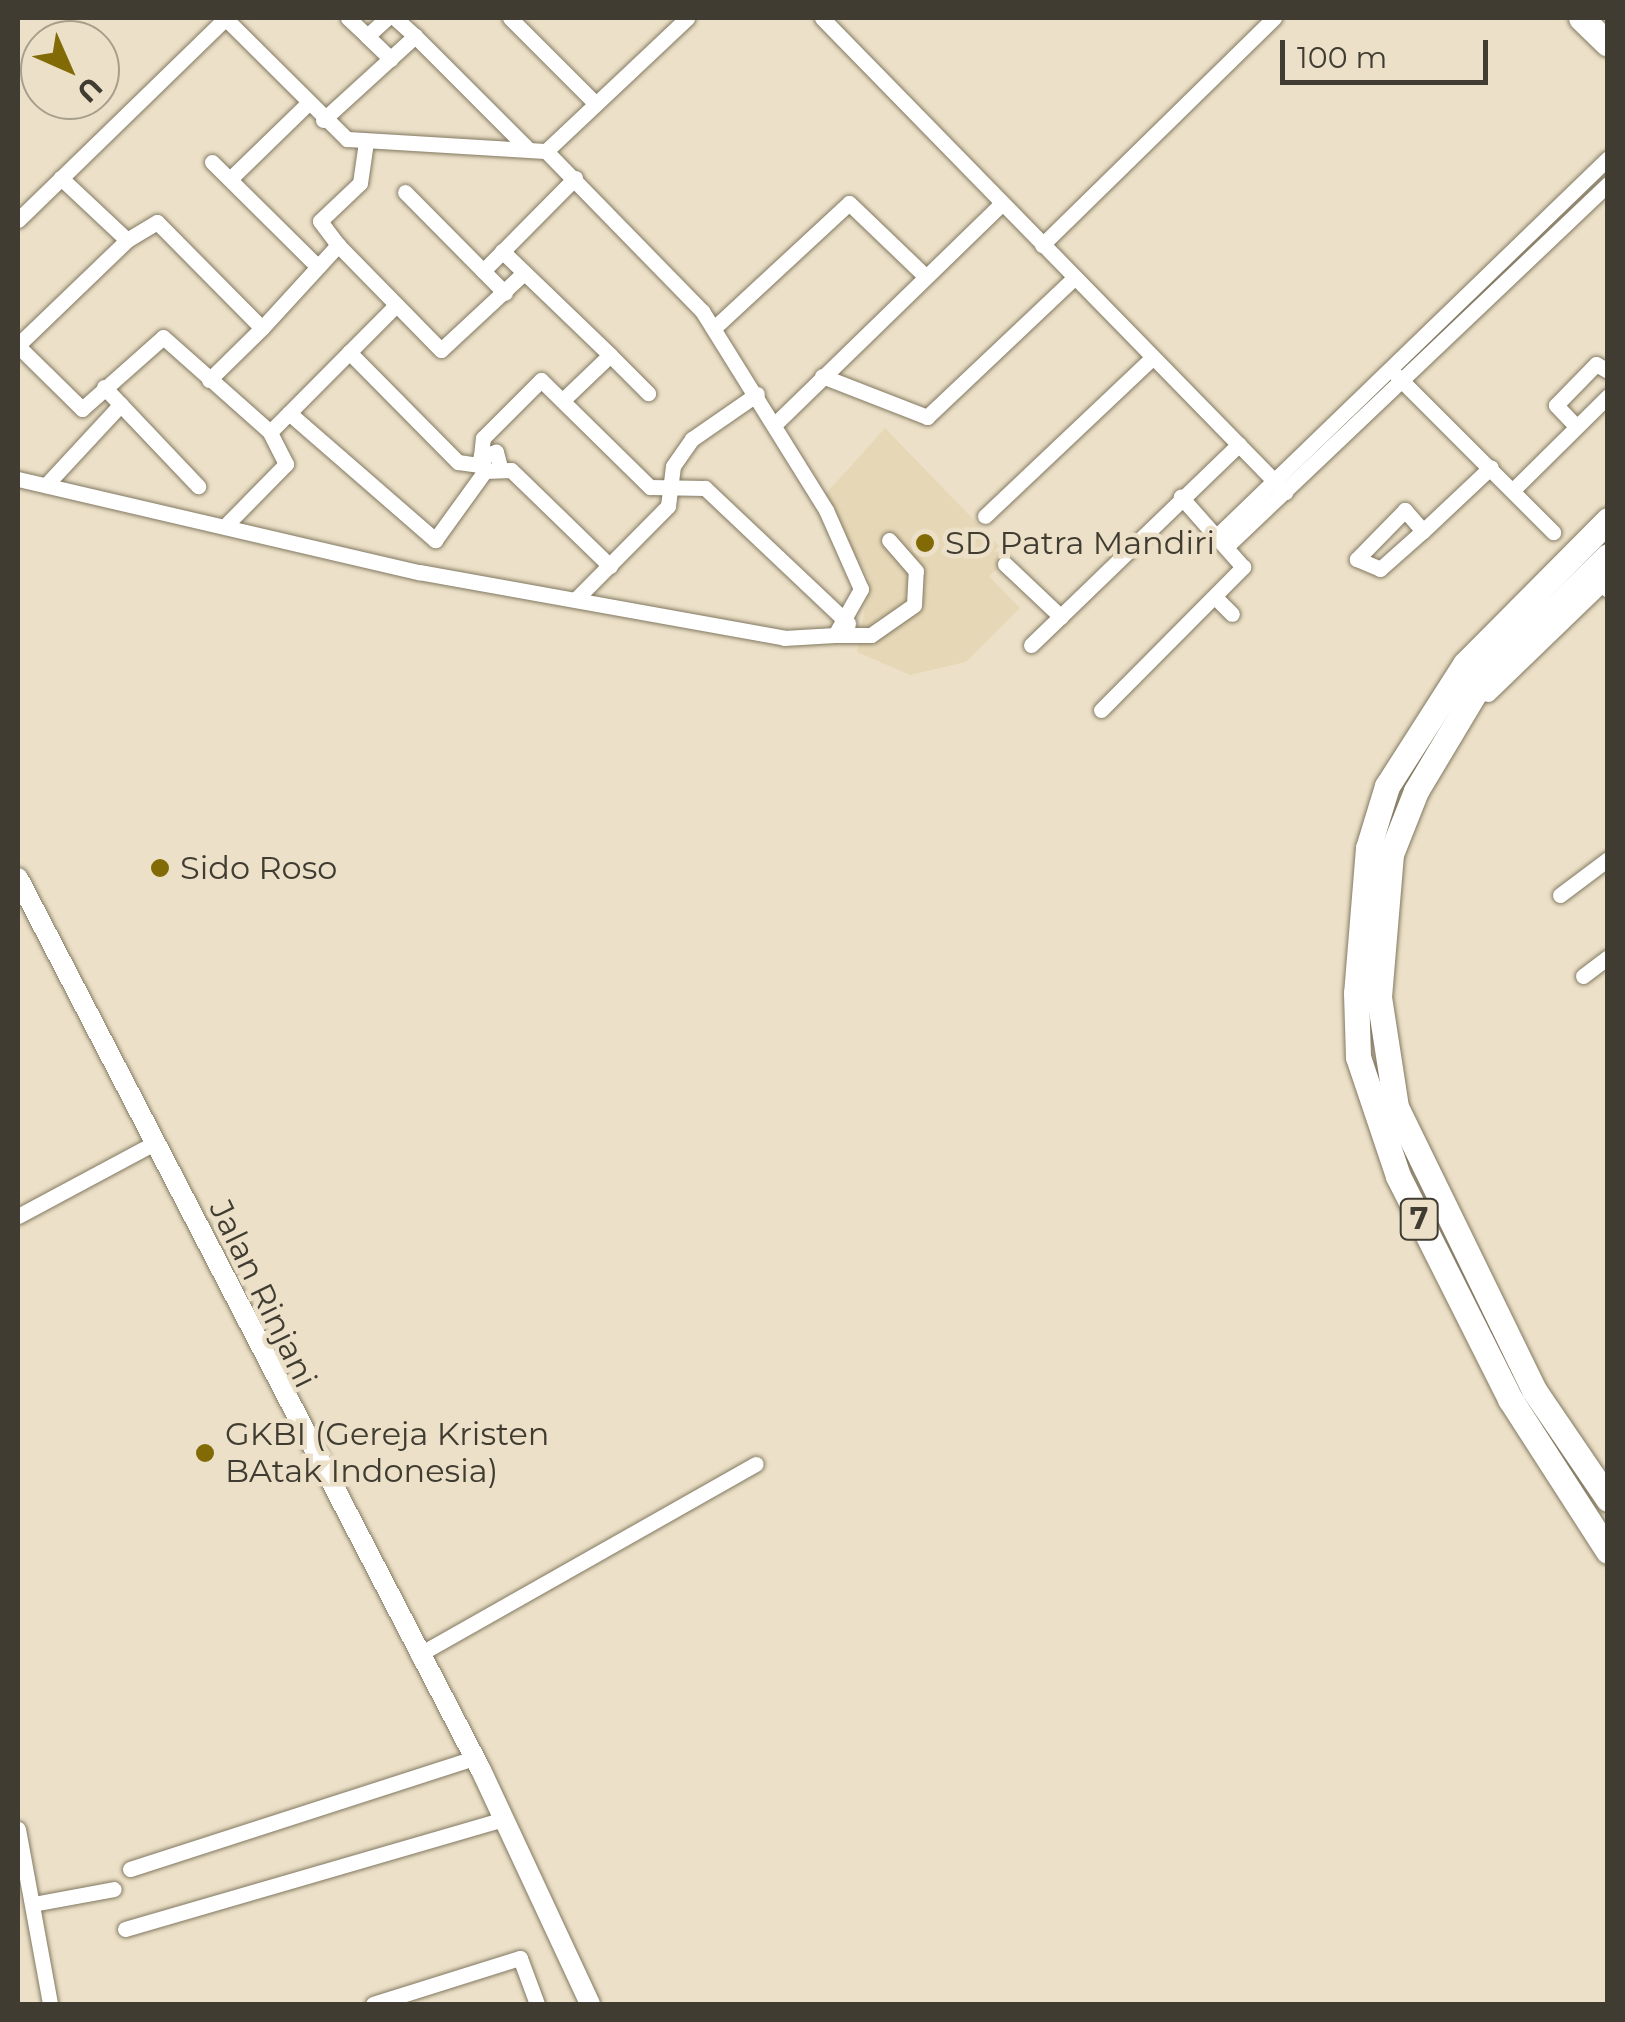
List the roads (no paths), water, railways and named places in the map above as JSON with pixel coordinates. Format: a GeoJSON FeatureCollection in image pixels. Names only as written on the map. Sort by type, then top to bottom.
{"type":"FeatureCollection","features":[{"type":"Feature","properties":{"kind":"highway"},"geometry":{"type":"LineString","coordinates":[[1581,18],[1608,44]]}},
{"type":"Feature","properties":{"kind":"highway","name":"7"},"geometry":{"type":"LineString","coordinates":[[1608,520],[1465,664],[1387,786],[1356,993],[1358,1057],[1375,1116],[1510,1399],[1608,1551]]}},
{"type":"Feature","properties":{"kind":"highway","name":"7"},"geometry":{"type":"LineString","coordinates":[[1608,556],[1483,679],[1379,851],[1379,997],[1396,1106],[1534,1390],[1608,1499]]}},
{"type":"Feature","properties":{"kind":"street"},"geometry":{"type":"LineString","coordinates":[[18,220],[226,18],[306,105],[323,120],[366,142],[546,151],[714,328],[775,424],[860,578],[848,623],[835,635]]}},
{"type":"Feature","properties":{"kind":"street"},"geometry":{"type":"LineString","coordinates":[[348,18],[391,59]]}},
{"type":"Feature","properties":{"kind":"street"},"geometry":{"type":"LineString","coordinates":[[367,36],[386,18]]}},
{"type":"Feature","properties":{"kind":"street"},"geometry":{"type":"LineString","coordinates":[[395,18],[528,149]]}},
{"type":"Feature","properties":{"kind":"street"},"geometry":{"type":"LineString","coordinates":[[510,18],[594,101]]}},
{"type":"Feature","properties":{"kind":"street"},"geometry":{"type":"LineString","coordinates":[[546,151],[594,101],[686,18]]}},
{"type":"Feature","properties":{"kind":"street"},"geometry":{"type":"LineString","coordinates":[[822,18],[1072,279],[1279,487]]}},
{"type":"Feature","properties":{"kind":"street"},"geometry":{"type":"LineString","coordinates":[[1042,246],[1274,18]]}},
{"type":"Feature","properties":{"kind":"street"},"geometry":{"type":"LineString","coordinates":[[323,120],[415,36]]}},
{"type":"Feature","properties":{"kind":"street"},"geometry":{"type":"LineString","coordinates":[[230,180],[306,105]]}},
{"type":"Feature","properties":{"kind":"street"},"geometry":{"type":"LineString","coordinates":[[366,142],[360,183],[320,221],[396,305],[446,349],[524,273]]}},
{"type":"Feature","properties":{"kind":"street"},"geometry":{"type":"LineString","coordinates":[[1224,539],[1279,487],[1390,369],[1608,158]]}},
{"type":"Feature","properties":{"kind":"street"},"geometry":{"type":"LineString","coordinates":[[212,162],[318,267]]}},
{"type":"Feature","properties":{"kind":"street"},"geometry":{"type":"LineString","coordinates":[[62,178],[127,240]]}},
{"type":"Feature","properties":{"kind":"street"},"geometry":{"type":"LineString","coordinates":[[483,271],[575,178]]}},
{"type":"Feature","properties":{"kind":"street"},"geometry":{"type":"LineString","coordinates":[[1279,487],[1404,382],[1608,184]]}},
{"type":"Feature","properties":{"kind":"street"},"geometry":{"type":"LineString","coordinates":[[405,192],[505,293]]}},
{"type":"Feature","properties":{"kind":"street"},"geometry":{"type":"LineString","coordinates":[[775,424],[1002,202]]}},
{"type":"Feature","properties":{"kind":"street"},"geometry":{"type":"LineString","coordinates":[[714,328],[849,203],[924,275]]}},
{"type":"Feature","properties":{"kind":"street"},"geometry":{"type":"LineString","coordinates":[[98,424],[18,346],[127,240],[158,222],[262,328]]}},
{"type":"Feature","properties":{"kind":"street"},"geometry":{"type":"LineString","coordinates":[[210,380],[338,245]]}},
{"type":"Feature","properties":{"kind":"street"},"geometry":{"type":"LineString","coordinates":[[502,251],[648,394]]}},
{"type":"Feature","properties":{"kind":"street"},"geometry":{"type":"LineString","coordinates":[[822,376],[927,418],[1072,279]]}},
{"type":"Feature","properties":{"kind":"street"},"geometry":{"type":"LineString","coordinates":[[270,432],[396,305]]}},
{"type":"Feature","properties":{"kind":"street"},"geometry":{"type":"LineString","coordinates":[[82,409],[156,336],[270,432],[286,464],[228,522]]}},
{"type":"Feature","properties":{"kind":"street"},"geometry":{"type":"LineString","coordinates":[[349,352],[458,462],[486,465],[610,566]]}},
{"type":"Feature","properties":{"kind":"street"},"geometry":{"type":"LineString","coordinates":[[564,400],[610,355]]}},
{"type":"Feature","properties":{"kind":"street"},"geometry":{"type":"LineString","coordinates":[[985,516],[1152,358]]}},
{"type":"Feature","properties":{"kind":"street"},"geometry":{"type":"LineString","coordinates":[[1576,426],[1556,405],[1596,364],[1608,372]]}},
{"type":"Feature","properties":{"kind":"street"},"geometry":{"type":"LineString","coordinates":[[1390,369],[1553,532]]}},
{"type":"Feature","properties":{"kind":"street"},"geometry":{"type":"LineString","coordinates":[[289,413],[434,540],[486,465],[483,438],[536,381],[564,400],[650,487],[705,488],[848,623]]}},
{"type":"Feature","properties":{"kind":"street"},"geometry":{"type":"LineString","coordinates":[[104,387],[198,486]]}},
{"type":"Feature","properties":{"kind":"street"},"geometry":{"type":"LineString","coordinates":[[576,599],[676,489],[673,466],[692,439],[756,394]]}},
{"type":"Feature","properties":{"kind":"street"},"geometry":{"type":"LineString","coordinates":[[1514,490],[1608,396]]}},
{"type":"Feature","properties":{"kind":"street"},"geometry":{"type":"LineString","coordinates":[[46,485],[120,404]]}},
{"type":"Feature","properties":{"kind":"street"},"geometry":{"type":"LineString","coordinates":[[1031,646],[1239,444]]}},
{"type":"Feature","properties":{"kind":"street"},"geometry":{"type":"LineString","coordinates":[[1423,531],[1491,468]]}},
{"type":"Feature","properties":{"kind":"street"},"geometry":{"type":"LineString","coordinates":[[18,478],[228,522],[419,572],[784,638],[871,635],[914,605],[916,571],[889,540]]}},
{"type":"Feature","properties":{"kind":"street"},"geometry":{"type":"LineString","coordinates":[[1101,710],[1217,599],[1243,567],[1224,539],[1181,497]]}},
{"type":"Feature","properties":{"kind":"street"},"geometry":{"type":"LineString","coordinates":[[1005,564],[1061,617]]}},
{"type":"Feature","properties":{"kind":"street"},"geometry":{"type":"LineString","coordinates":[[1488,694],[1602,584],[1608,590]]}},
{"type":"Feature","properties":{"kind":"street"},"geometry":{"type":"LineString","coordinates":[[1217,599],[1232,614]]}},
{"type":"Feature","properties":{"kind":"street"},"geometry":{"type":"LineString","coordinates":[[1560,895],[1608,859]]}},
{"type":"Feature","properties":{"kind":"street","name":"Jalan Rinjani"},"geometry":{"type":"LineString","coordinates":[[20,888],[156,1142],[474,1758],[590,2004]]}},
{"type":"Feature","properties":{"kind":"street"},"geometry":{"type":"LineString","coordinates":[[1583,976],[1608,957]]}},
{"type":"Feature","properties":{"kind":"street"},"geometry":{"type":"LineString","coordinates":[[18,1216],[156,1142]]}},
{"type":"Feature","properties":{"kind":"street"},"geometry":{"type":"LineString","coordinates":[[418,1655],[756,1464]]}},
{"type":"Feature","properties":{"kind":"street"},"geometry":{"type":"LineString","coordinates":[[130,1869],[474,1758]]}},
{"type":"Feature","properties":{"kind":"street"},"geometry":{"type":"LineString","coordinates":[[126,1929],[504,1820]]}},
{"type":"Feature","properties":{"kind":"street"},"geometry":{"type":"LineString","coordinates":[[18,1828],[47,2004]]}},
{"type":"Feature","properties":{"kind":"street"},"geometry":{"type":"LineString","coordinates":[[33,1904],[114,1889]]}},
{"type":"Feature","properties":{"kind":"street"},"geometry":{"type":"LineString","coordinates":[[373,2004],[520,1958],[538,2004]]}},
{"type":"Feature","properties":{"kind":"place","name":"SD Patra Mandiri"},"geometry":{"type":"Point","coordinates":[925,543]}},
{"type":"Feature","properties":{"kind":"place","name":"Sido Roso"},"geometry":{"type":"Point","coordinates":[160,868]}},
{"type":"Feature","properties":{"kind":"place","name":"GKBI (Gereja Kristen BAtak Indonesia)"},"geometry":{"type":"Point","coordinates":[205,1453]}}]}
